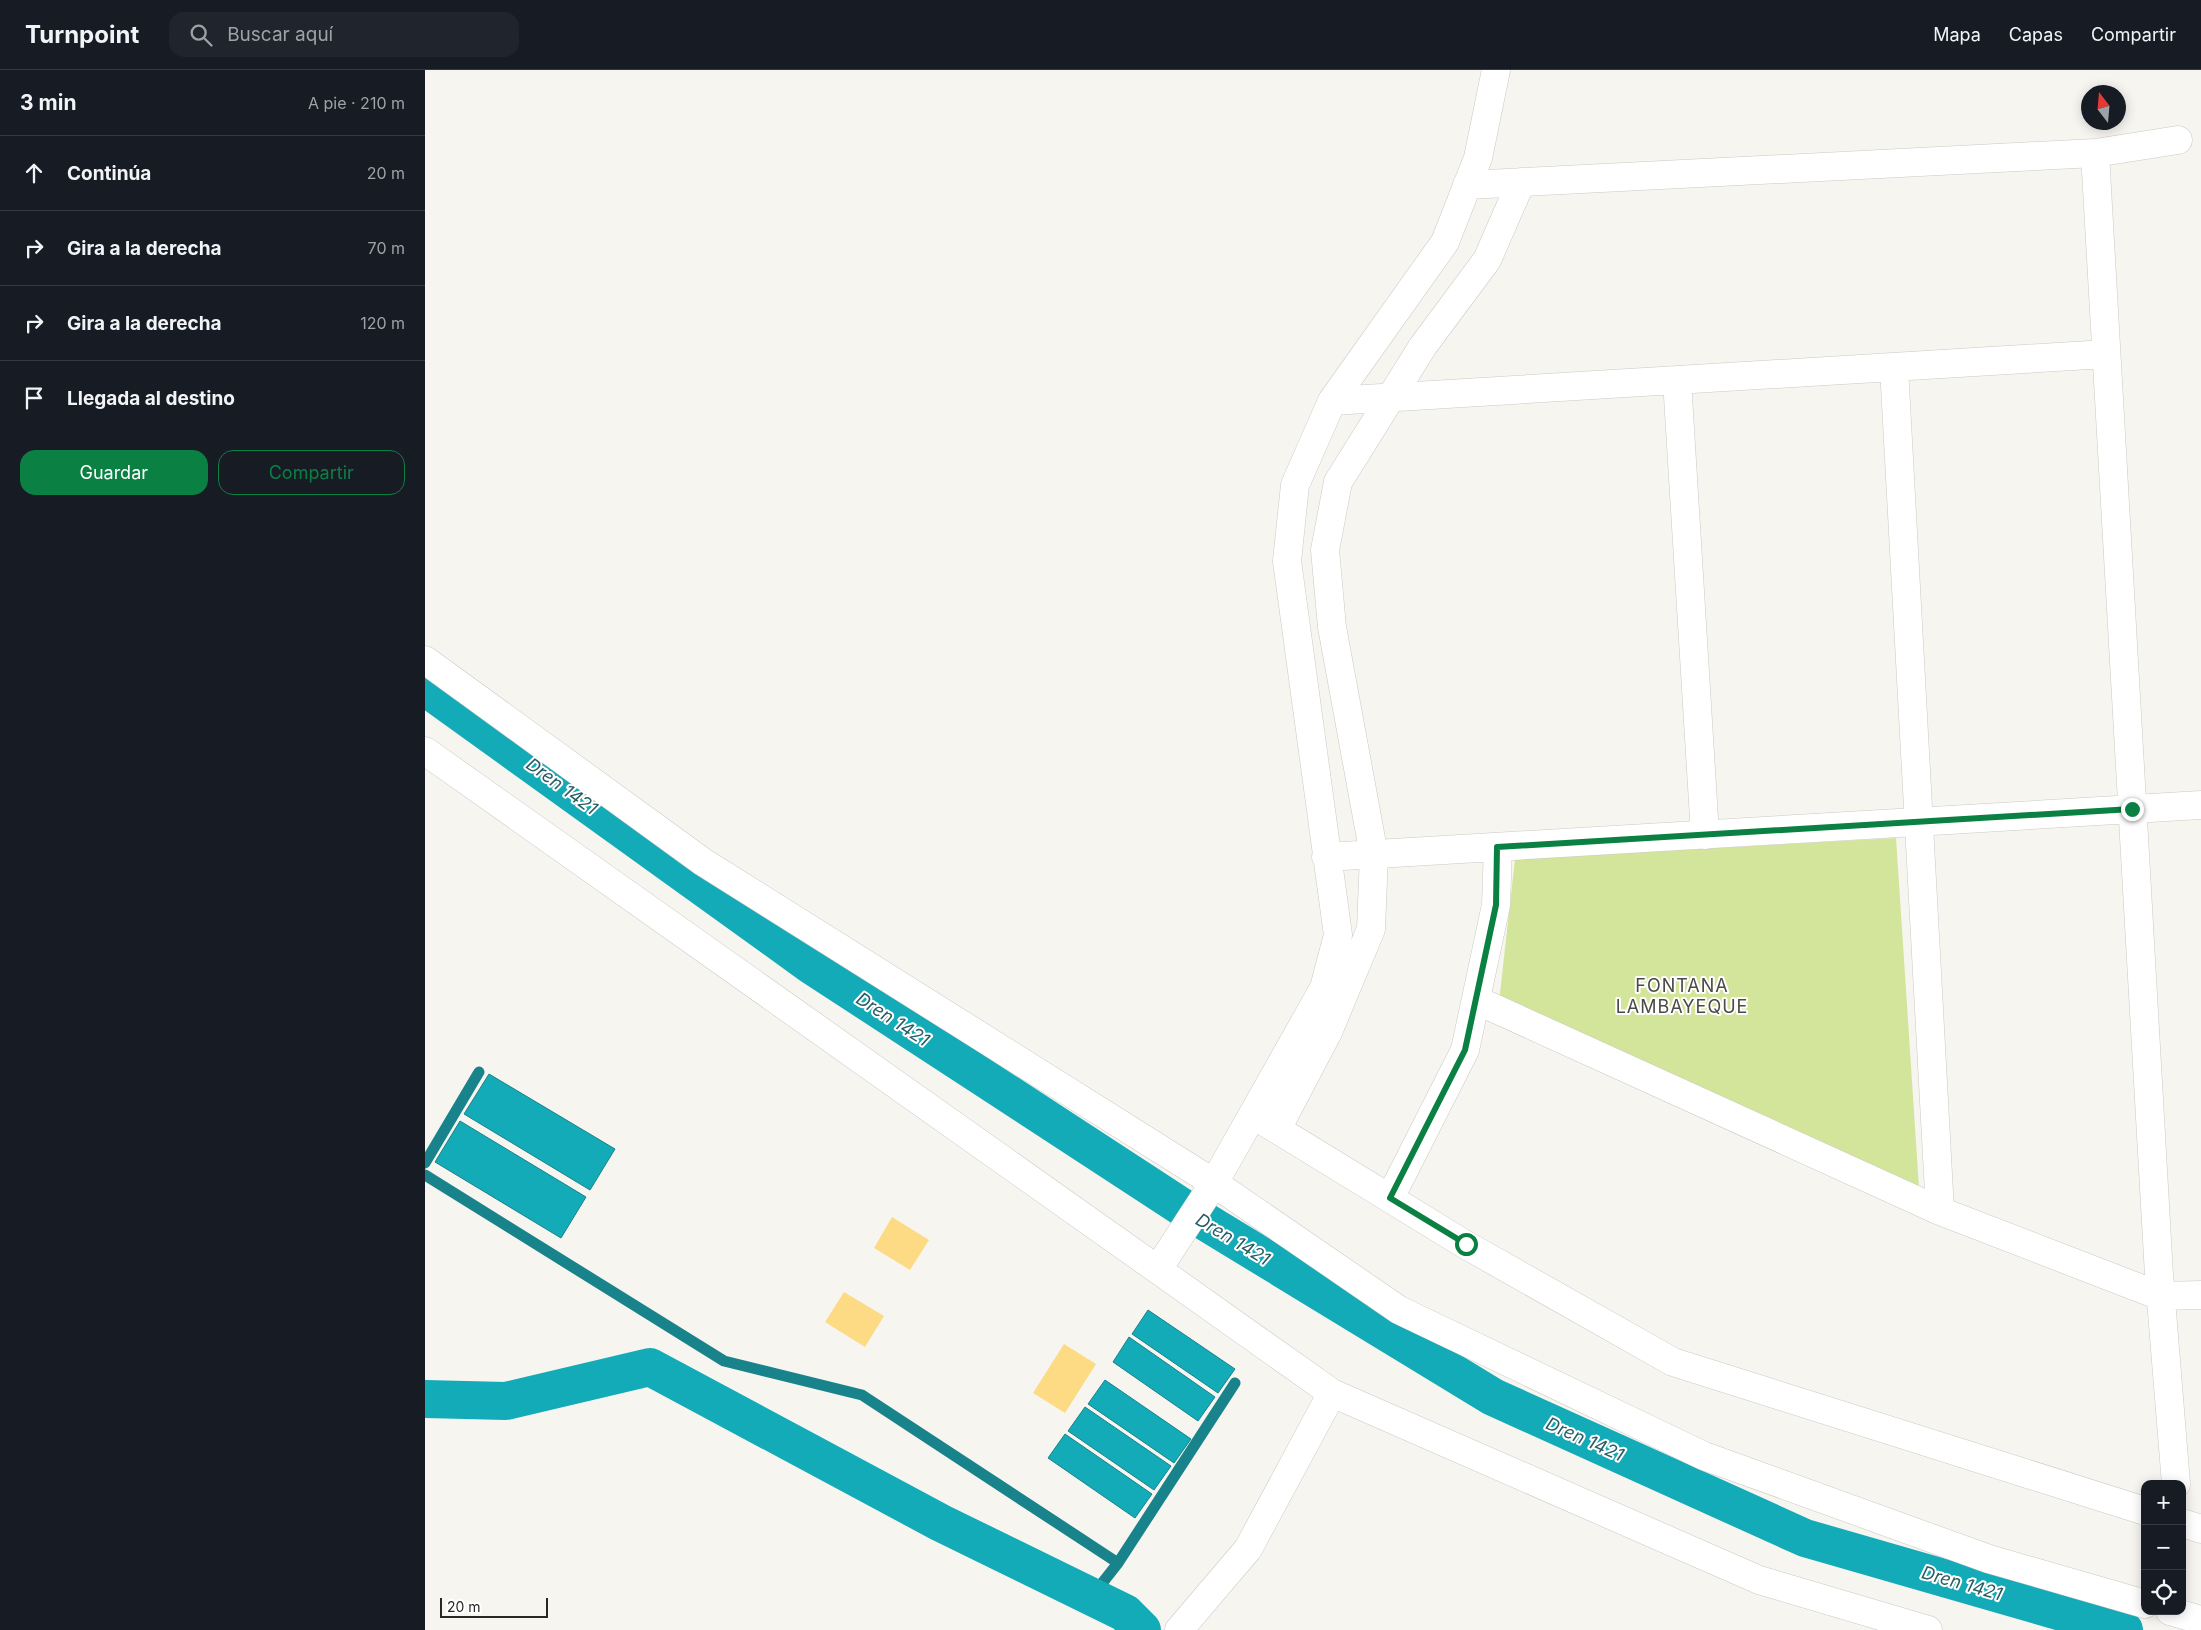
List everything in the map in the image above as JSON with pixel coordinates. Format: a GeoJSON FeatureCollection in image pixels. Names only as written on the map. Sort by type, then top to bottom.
{"type":"FeatureCollection","features":[{"type":"Feature","properties":{"kind":"street"},"geometry":{"type":"LineString","coordinates":[[1163,1261],[1208,1192],[1324,988],[1338,935],[1287,561],[1295,485],[1332,401],[1445,242],[1478,158],[1496,70]]}},
{"type":"Feature","properties":{"kind":"street"},"geometry":{"type":"LineString","coordinates":[[1467,185],[2095,153],[2178,140]]}},
{"type":"Feature","properties":{"kind":"street"},"geometry":{"type":"LineString","coordinates":[[2095,153],[2161,1296],[2176,1480]]}},
{"type":"Feature","properties":{"kind":"street"},"geometry":{"type":"LineString","coordinates":[[1277,1129],[1329,1032],[1371,929],[1374,855],[1332,628],[1325,550],[1338,482],[1423,346],[1487,260],[1521,182]]}},
{"type":"Feature","properties":{"kind":"street"},"geometry":{"type":"LineString","coordinates":[[1332,401],[2106,354]]}},
{"type":"Feature","properties":{"kind":"street"},"geometry":{"type":"LineString","coordinates":[[1894,367],[1940,1211]]}},
{"type":"Feature","properties":{"kind":"street"},"geometry":{"type":"LineString","coordinates":[[1677,380],[1705,835]]}},
{"type":"Feature","properties":{"kind":"street"},"geometry":{"type":"LineString","coordinates":[[425,660],[703,862],[1208,1192],[1399,1310],[1704,1456],[1989,1559],[2141,1603]]}},
{"type":"Feature","properties":{"kind":"street"},"geometry":{"type":"LineString","coordinates":[[425,751],[1163,1261],[1333,1393],[1759,1580],[1929,1630]]}},
{"type":"Feature","properties":{"kind":"street"},"geometry":{"type":"LineString","coordinates":[[1326,857],[2201,805]]}},
{"type":"Feature","properties":{"kind":"street"},"geometry":{"type":"LineString","coordinates":[[1390,1198],[1465,1050],[1496,905],[1497,847]]}},
{"type":"Feature","properties":{"kind":"street"},"geometry":{"type":"LineString","coordinates":[[1476,1000],[1940,1211],[2161,1296],[2201,1295]]}},
{"type":"Feature","properties":{"kind":"street"},"geometry":{"type":"LineString","coordinates":[[1253,1114],[1475,1250],[1673,1362],[2141,1510]]}},
{"type":"Feature","properties":{"kind":"street"},"geometry":{"type":"LineString","coordinates":[[1179,1630],[1248,1549],[1333,1393]]}},
{"type":"Feature","properties":{"kind":"street"},"geometry":{"type":"LineString","coordinates":[[2186,1524],[2201,1529]]}},
{"type":"Feature","properties":{"kind":"street"},"geometry":{"type":"LineString","coordinates":[[2184,1615],[2201,1620]]}},
{"type":"Feature","properties":{"kind":"green space"},"geometry":{"type":"Polygon","coordinates":[[[1896,838],[1919,1188],[1499,1002],[1515,859],[1896,838]]]}},
{"type":"Feature","properties":{"kind":"water"},"geometry":{"type":"Polygon","coordinates":[[[489,1074],[615,1149],[590,1190],[464,1114],[489,1074]]]}},
{"type":"Feature","properties":{"kind":"water"},"geometry":{"type":"Polygon","coordinates":[[[460,1121],[586,1197],[561,1238],[435,1162],[460,1121]]]}},
{"type":"Feature","properties":{"kind":"water"},"geometry":{"type":"Polygon","coordinates":[[[1148,1310],[1235,1369],[1218,1393],[1132,1334],[1148,1310]]]}},
{"type":"Feature","properties":{"kind":"water"},"geometry":{"type":"Polygon","coordinates":[[[1129,1337],[1215,1397],[1198,1421],[1113,1362],[1129,1337]]]}},
{"type":"Feature","properties":{"kind":"water"},"geometry":{"type":"Polygon","coordinates":[[[1105,1380],[1191,1439],[1174,1463],[1088,1404],[1105,1380]]]}},
{"type":"Feature","properties":{"kind":"water"},"geometry":{"type":"Polygon","coordinates":[[[1085,1407],[1171,1466],[1154,1490],[1068,1431],[1085,1407]]]}},
{"type":"Feature","properties":{"kind":"water"},"geometry":{"type":"Polygon","coordinates":[[[1065,1434],[1152,1494],[1135,1518],[1048,1458],[1065,1434]]]}},
{"type":"Feature","properties":{"kind":"building"},"geometry":{"type":"Polygon","coordinates":[[[892,1217],[929,1240],[910,1270],[874,1248],[892,1217]]]}},
{"type":"Feature","properties":{"kind":"building"},"geometry":{"type":"Polygon","coordinates":[[[844,1292],[884,1316],[865,1347],[825,1322],[844,1292]]]}},
{"type":"Feature","properties":{"kind":"building"},"geometry":{"type":"Polygon","coordinates":[[[1064,1344],[1096,1364],[1065,1413],[1033,1393],[1064,1344]]]}},
{"type":"Feature","properties":{"kind":"waterway","name":"Dren 1421"},"geometry":{"type":"LineString","coordinates":[[425,687],[811,965],[1191,1213],[1493,1397],[1805,1538],[2124,1630]]}},
{"type":"Feature","properties":{"kind":"waterway"},"geometry":{"type":"LineString","coordinates":[[425,1163],[479,1072]]}},
{"type":"Feature","properties":{"kind":"waterway"},"geometry":{"type":"LineString","coordinates":[[425,1175],[724,1361],[862,1395],[1118,1563]]}},
{"type":"Feature","properties":{"kind":"waterway"},"geometry":{"type":"LineString","coordinates":[[425,1399],[506,1401],[650,1367],[941,1523],[1125,1613],[1142,1630]]}},
{"type":"Feature","properties":{"kind":"waterway"},"geometry":{"type":"LineString","coordinates":[[1092,1596],[1118,1563],[1235,1383]]}},
{"type":"Feature","properties":{"kind":"district","name":"FONTANA LAMBAYEQUE"},"geometry":{"type":"Point","coordinates":[1682,995]}},
{"type":"Feature","properties":{"kind":"route"},"geometry":{"type":"LineString","coordinates":[[1466,1244],[1390,1198],[1465,1050],[1496,905],[1497,847],[2132,809]]}}]}
